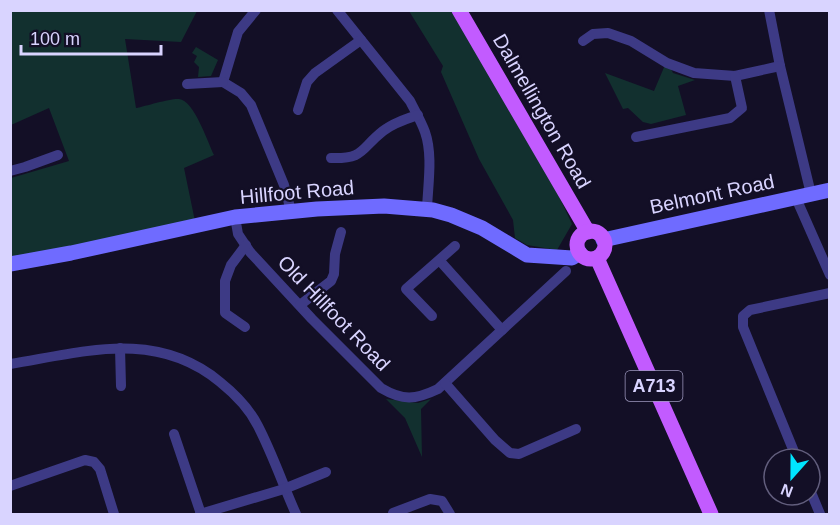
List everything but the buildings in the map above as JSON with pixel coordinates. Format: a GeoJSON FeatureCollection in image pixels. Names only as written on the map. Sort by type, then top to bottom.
{"type":"FeatureCollection","features":[{"type":"Feature","properties":{"kind":"main road","name":"Dalmellington Road"},"geometry":{"type":"LineString","coordinates":[[459,10],[588,232]]}},
{"type":"Feature","properties":{"kind":"main road"},"geometry":{"type":"LineString","coordinates":[[588,232],[595,232],[603,240],[604,250],[597,258],[586,258],[577,247],[582,235],[588,232]]}},
{"type":"Feature","properties":{"kind":"main road","name":"A713"},"geometry":{"type":"LineString","coordinates":[[597,258],[711,514]]}},
{"type":"Feature","properties":{"kind":"street"},"geometry":{"type":"LineString","coordinates":[[222,82],[238,32],[256,10]]}},
{"type":"Feature","properties":{"kind":"street"},"geometry":{"type":"LineString","coordinates":[[337,10],[410,101],[418,115],[426,133],[429,159],[427,209]]}},
{"type":"Feature","properties":{"kind":"street"},"geometry":{"type":"LineString","coordinates":[[769,10],[811,194]]}},
{"type":"Feature","properties":{"kind":"street"},"geometry":{"type":"LineString","coordinates":[[583,41],[593,33],[608,33],[631,41],[667,63],[694,73],[735,76],[780,66]]}},
{"type":"Feature","properties":{"kind":"street"},"geometry":{"type":"LineString","coordinates":[[298,110],[306,85],[315,73],[361,40]]}},
{"type":"Feature","properties":{"kind":"street"},"geometry":{"type":"LineString","coordinates":[[636,137],[730,118],[742,108],[735,76]]}},
{"type":"Feature","properties":{"kind":"street"},"geometry":{"type":"LineString","coordinates":[[187,84],[222,82],[241,93],[251,105],[284,185],[291,211]]}},
{"type":"Feature","properties":{"kind":"street"},"geometry":{"type":"LineString","coordinates":[[306,85],[318,88]]}},
{"type":"Feature","properties":{"kind":"street"},"geometry":{"type":"LineString","coordinates":[[331,158],[358,155],[367,140],[383,130],[418,115]]}},
{"type":"Feature","properties":{"kind":"street"},"geometry":{"type":"LineString","coordinates":[[10,171],[25,168],[58,155]]}},
{"type":"Feature","properties":{"kind":"street","name":"Belmont Road"},"geometry":{"type":"LineString","coordinates":[[603,240],[830,190]]}},
{"type":"Feature","properties":{"kind":"street"},"geometry":{"type":"LineString","coordinates":[[796,198],[830,275]]}},
{"type":"Feature","properties":{"kind":"street","name":"Hillfoot Road"},"geometry":{"type":"LineString","coordinates":[[10,264],[71,254],[235,217],[291,211],[384,206],[427,209],[470,222],[527,255],[572,258],[580,253]]}},
{"type":"Feature","properties":{"kind":"street","name":"Old Hillfoot Road"},"geometry":{"type":"LineString","coordinates":[[235,217],[238,234],[246,245],[300,305],[372,380],[394,395],[405,398],[421,397],[438,389],[566,271]]}},
{"type":"Feature","properties":{"kind":"street"},"geometry":{"type":"LineString","coordinates":[[300,305],[331,281],[342,250],[341,232]]}},
{"type":"Feature","properties":{"kind":"street"},"geometry":{"type":"LineString","coordinates":[[245,327],[225,313],[225,281],[231,265],[246,245]]}},
{"type":"Feature","properties":{"kind":"street"},"geometry":{"type":"LineString","coordinates":[[432,316],[406,289],[455,246]]}},
{"type":"Feature","properties":{"kind":"street"},"geometry":{"type":"LineString","coordinates":[[440,261],[502,330]]}},
{"type":"Feature","properties":{"kind":"street"},"geometry":{"type":"LineString","coordinates":[[792,447],[743,327],[743,316],[750,310],[830,293]]}},
{"type":"Feature","properties":{"kind":"street"},"geometry":{"type":"LineString","coordinates":[[120,348],[121,386]]}},
{"type":"Feature","properties":{"kind":"street"},"geometry":{"type":"LineString","coordinates":[[10,364],[120,348],[145,348],[179,356],[210,373],[238,397],[258,425],[296,514]]}},
{"type":"Feature","properties":{"kind":"street"},"geometry":{"type":"LineString","coordinates":[[445,383],[495,440],[510,453],[519,454],[576,428]]}},
{"type":"Feature","properties":{"kind":"street"},"geometry":{"type":"LineString","coordinates":[[174,434],[201,514],[284,489],[327,472]]}},
{"type":"Feature","properties":{"kind":"street"},"geometry":{"type":"LineString","coordinates":[[10,486],[85,460],[94,462],[100,469],[114,514]]}},
{"type":"Feature","properties":{"kind":"street"},"geometry":{"type":"LineString","coordinates":[[393,513],[430,499],[442,501],[450,514]]}},
{"type":"Feature","properties":{"kind":"green space"},"geometry":{"type":"Polygon","coordinates":[[[11,11],[197,11],[181,42],[125,39],[136,108],[170,100],[185,101],[195,114],[214,155],[184,168],[196,226],[11,264],[11,178],[69,161],[49,108],[11,125],[11,11]]]}},
{"type":"Feature","properties":{"kind":"green space"},"geometry":{"type":"Polygon","coordinates":[[[409,11],[456,11],[557,192],[572,224],[557,250],[527,245],[515,238],[513,220],[479,159],[441,72],[443,66],[409,11]]]}},
{"type":"Feature","properties":{"kind":"green space"},"geometry":{"type":"Polygon","coordinates":[[[196,47],[218,60],[211,76],[198,77],[199,67],[194,62],[197,56],[192,53],[196,47]]]}},
{"type":"Feature","properties":{"kind":"green space"},"geometry":{"type":"Polygon","coordinates":[[[665,65],[670,67],[673,73],[695,80],[678,86],[686,115],[651,124],[643,122],[628,108],[623,109],[605,73],[654,91],[665,65]]]}},
{"type":"Feature","properties":{"kind":"green space"},"geometry":{"type":"Polygon","coordinates":[[[386,399],[418,403],[431,399],[421,409],[422,457],[405,418],[386,399]]]}}]}
